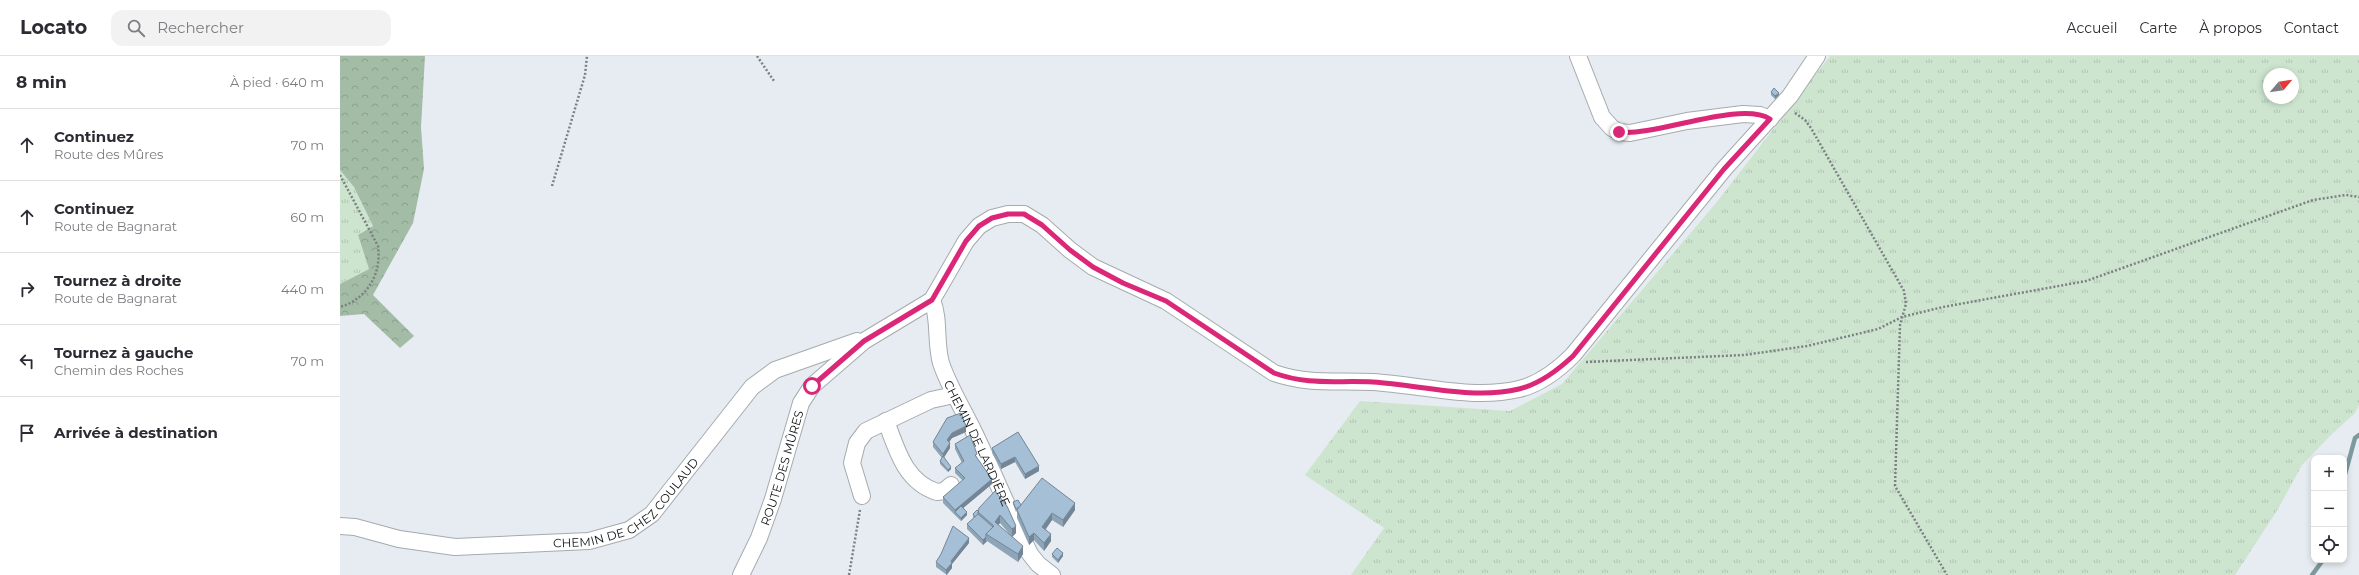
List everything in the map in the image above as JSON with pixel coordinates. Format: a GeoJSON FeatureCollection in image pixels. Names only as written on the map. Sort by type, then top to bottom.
{"type":"FeatureCollection","features":[{"type":"Feature","properties":{"kind":"street"},"geometry":{"type":"LineString","coordinates":[[1578,56],[1595,103],[1602,117],[1612,128],[1619,132],[1630,133],[1687,121],[1743,114],[1760,115],[1770,119]]}},
{"type":"Feature","properties":{"kind":"street"},"geometry":{"type":"LineString","coordinates":[[932,300],[966,241],[979,226],[992,218],[1008,214],[1024,214],[1042,225],[1070,250],[1093,267],[1123,283],[1166,301],[1274,373],[1294,380],[1316,382],[1373,382],[1470,392],[1505,391],[1535,382],[1561,367],[1573,356],[1724,169],[1782,105],[1817,56]]}},
{"type":"Feature","properties":{"kind":"street","name":"ROUTE DES MÛRES"},"geometry":{"type":"LineString","coordinates":[[741,575],[759,538],[771,505],[801,403],[812,386],[864,341],[932,300]]}},
{"type":"Feature","properties":{"kind":"street","name":"CHEMIN DE LARDIÈRE"},"geometry":{"type":"LineString","coordinates":[[932,300],[936,312],[937,344],[941,362],[954,395],[973,431],[1030,554],[1038,564],[1052,575]]}},
{"type":"Feature","properties":{"kind":"street","name":"CHEMIN DE CHEZ COULAUD"},"geometry":{"type":"LineString","coordinates":[[340,526],[355,527],[399,539],[455,547],[589,541],[629,530],[652,514],[752,387],[774,370],[860,340],[864,341]]}},
{"type":"Feature","properties":{"kind":"street"},"geometry":{"type":"LineString","coordinates":[[862,496],[852,463],[856,443],[866,431],[931,400],[954,395]]}},
{"type":"Feature","properties":{"kind":"street"},"geometry":{"type":"LineString","coordinates":[[886,421],[902,460],[914,480],[937,492],[944,491],[951,485]]}},
{"type":"Feature","properties":{"kind":"path"},"geometry":{"type":"LineString","coordinates":[[552,186],[585,75],[587,56]]}},
{"type":"Feature","properties":{"kind":"path"},"geometry":{"type":"LineString","coordinates":[[757,56],[774,81]]}},
{"type":"Feature","properties":{"kind":"path"},"geometry":{"type":"LineString","coordinates":[[1782,105],[1802,118],[1811,128],[1904,291],[1906,304],[1902,317],[1895,472],[1897,491],[1947,575]]}},
{"type":"Feature","properties":{"kind":"path"},"geometry":{"type":"LineString","coordinates":[[340,175],[378,246],[380,259],[373,279],[362,297],[340,307]]}},
{"type":"Feature","properties":{"kind":"path"},"geometry":{"type":"LineString","coordinates":[[1573,356],[1588,363],[1767,352],[1808,346],[1878,329],[1902,317],[1984,299],[2059,288],[2086,281],[2313,200],[2346,195],[2359,197]]}},
{"type":"Feature","properties":{"kind":"path"},"geometry":{"type":"LineString","coordinates":[[849,575],[862,496]]}},
{"type":"Feature","properties":{"kind":"green space"},"geometry":{"type":"Polygon","coordinates":[[[340,56],[425,56],[421,127],[424,169],[413,223],[373,295],[414,336],[400,348],[364,314],[340,316],[340,284],[369,269],[358,235],[373,226],[354,187],[340,170],[340,56]]]}},
{"type":"Feature","properties":{"kind":"green space"},"geometry":{"type":"Polygon","coordinates":[[[1830,56],[2359,56],[2359,405],[2355,413],[2302,465],[2278,509],[2235,575],[1351,575],[1384,528],[1305,475],[1360,401],[1510,411],[1562,384],[1716,203],[1830,56]]]}},
{"type":"Feature","properties":{"kind":"green space"},"geometry":{"type":"Polygon","coordinates":[[[340,170],[354,187],[373,226],[358,235],[369,269],[340,284],[340,170]]]}},
{"type":"Feature","properties":{"kind":"building"},"geometry":{"type":"Polygon","coordinates":[[[1774,88],[1779,93],[1775,96],[1771,92],[1774,88]]]}},
{"type":"Feature","properties":{"kind":"building"},"geometry":{"type":"Polygon","coordinates":[[[961,413],[966,426],[952,433],[947,440],[950,443],[943,454],[933,442],[947,418],[961,413]]]}},
{"type":"Feature","properties":{"kind":"building"},"geometry":{"type":"Polygon","coordinates":[[[1018,432],[1039,466],[1025,474],[1015,457],[1001,464],[992,448],[1018,432]]]}},
{"type":"Feature","properties":{"kind":"building"},"geometry":{"type":"Polygon","coordinates":[[[970,435],[977,454],[975,455],[992,479],[955,510],[943,497],[965,478],[955,468],[964,461],[955,444],[970,435]]]}},
{"type":"Feature","properties":{"kind":"building"},"geometry":{"type":"Polygon","coordinates":[[[943,456],[951,467],[948,470],[940,461],[943,456]]]}},
{"type":"Feature","properties":{"kind":"building"},"geometry":{"type":"Polygon","coordinates":[[[1042,478],[1075,503],[1063,520],[1052,513],[1042,527],[1051,534],[1044,543],[1034,533],[1029,537],[1017,510],[1042,478]]]}},
{"type":"Feature","properties":{"kind":"building"},"geometry":{"type":"Polygon","coordinates":[[[995,491],[1007,506],[1016,526],[1012,529],[1000,515],[995,522],[1023,546],[1018,554],[986,534],[994,526],[978,512],[979,508],[995,491]]]}},
{"type":"Feature","properties":{"kind":"building"},"geometry":{"type":"Polygon","coordinates":[[[1018,500],[1021,505],[1016,509],[1013,502],[1018,500]]]}},
{"type":"Feature","properties":{"kind":"building"},"geometry":{"type":"Polygon","coordinates":[[[961,506],[967,512],[961,518],[955,512],[961,506]]]}},
{"type":"Feature","properties":{"kind":"building"},"geometry":{"type":"Polygon","coordinates":[[[977,510],[979,512],[975,517],[973,514],[977,510]]]}},
{"type":"Feature","properties":{"kind":"building"},"geometry":{"type":"Polygon","coordinates":[[[978,514],[993,527],[986,534],[986,537],[983,540],[967,524],[978,514]]]}},
{"type":"Feature","properties":{"kind":"building"},"geometry":{"type":"Polygon","coordinates":[[[953,526],[969,538],[946,570],[936,562],[953,526]]]}},
{"type":"Feature","properties":{"kind":"building"},"geometry":{"type":"Polygon","coordinates":[[[1057,548],[1063,553],[1058,560],[1052,554],[1057,548]]]}},
{"type":"Feature","properties":{"kind":"waterway"},"geometry":{"type":"LineString","coordinates":[[2347,467],[2355,438],[2359,435]]}},
{"type":"Feature","properties":{"kind":"waterway"},"geometry":{"type":"LineString","coordinates":[[2312,575],[2321,563]]}},
{"type":"Feature","properties":{"kind":"route"},"geometry":{"type":"LineString","coordinates":[[812,386],[864,341],[932,300],[937,294],[966,241],[979,226],[992,218],[1008,214],[1024,214],[1042,225],[1070,250],[1093,267],[1123,283],[1166,301],[1274,373],[1294,380],[1316,382],[1373,382],[1470,392],[1505,391],[1521,388],[1548,375],[1561,367],[1573,356],[1724,169],[1770,119],[1760,115],[1743,114],[1687,121],[1630,133],[1619,132]]}}]}
